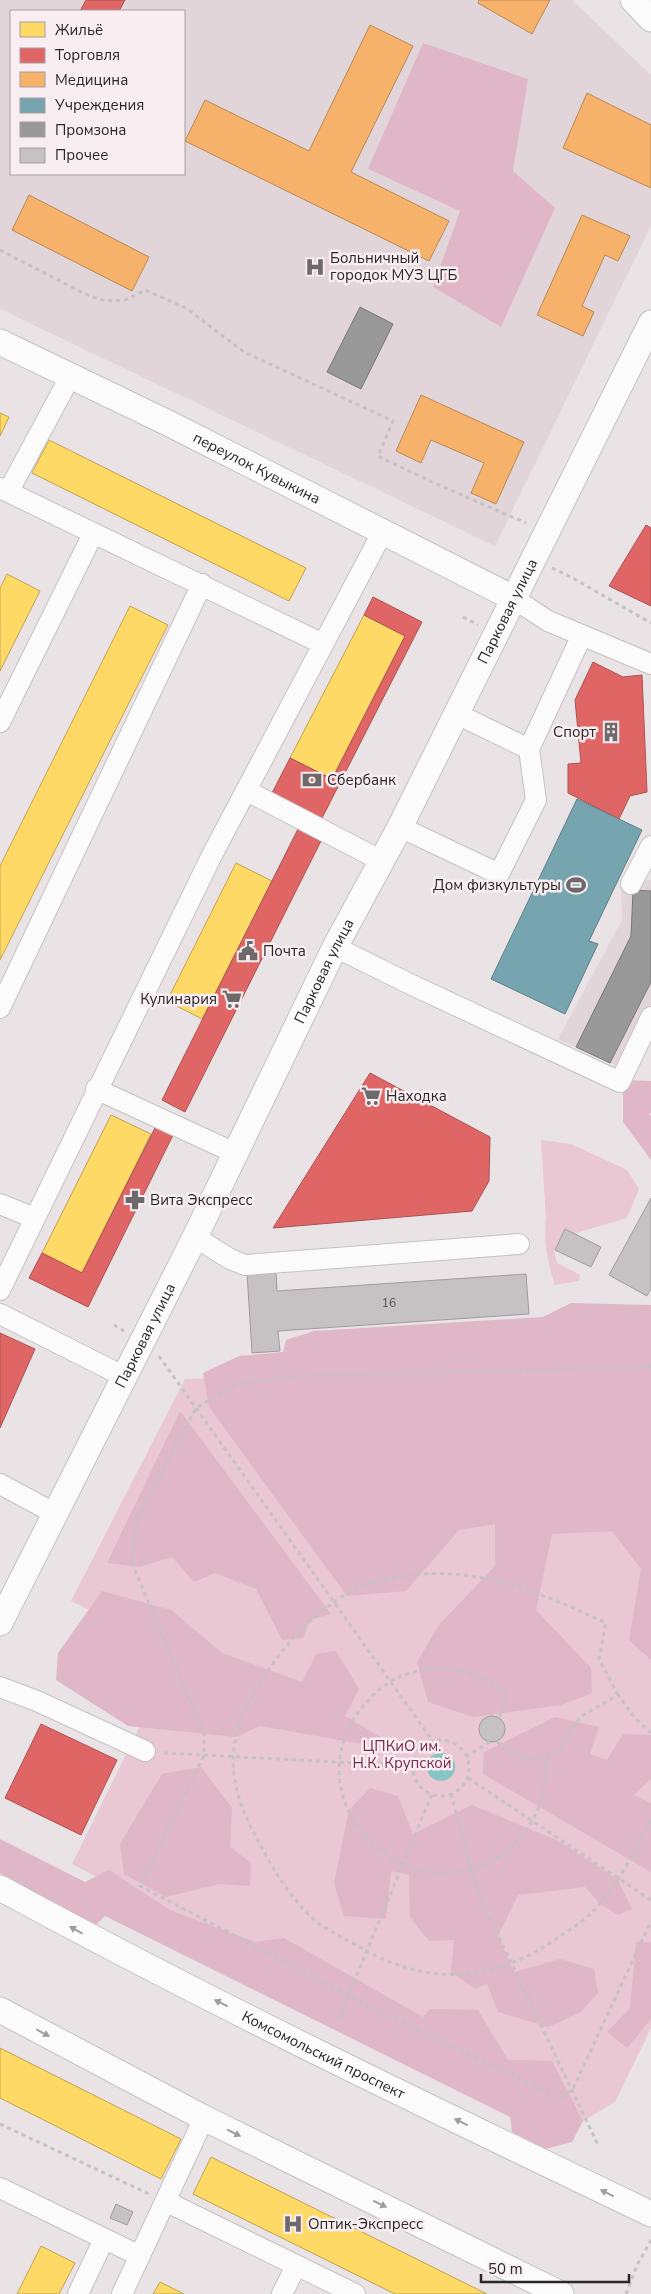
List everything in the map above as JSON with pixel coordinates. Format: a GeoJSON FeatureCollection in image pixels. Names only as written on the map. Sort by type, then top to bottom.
{"type":"FeatureCollection","features":[{"type":"Feature","properties":{"kind":"main road"},"geometry":{"type":"LineString","coordinates":[[633,0],[651,19]]}},
{"type":"Feature","properties":{"kind":"main road","name":"Парковая улица"},"geometry":{"type":"LineString","coordinates":[[0,1623],[195,1237],[335,947],[382,861],[457,714],[651,323]]}},
{"type":"Feature","properties":{"kind":"main road","name":"переулок Кувыкина"},"geometry":{"type":"LineString","coordinates":[[0,342],[170,424],[513,598]]}},
{"type":"Feature","properties":{"kind":"main road","name":"Комсомольский проспект"},"geometry":{"type":"LineString","coordinates":[[0,1888],[96,1940],[651,2214]]}},
{"type":"Feature","properties":{"kind":"main road"},"geometry":{"type":"LineString","coordinates":[[0,2010],[204,2118],[561,2294]]}},
{"type":"Feature","properties":{"kind":"lane"},"geometry":{"type":"LineString","coordinates":[[70,377],[4,490],[323,644]]}},
{"type":"Feature","properties":{"kind":"lane"},"geometry":{"type":"LineString","coordinates":[[0,1290],[96,1089],[212,855],[248,791],[382,533]]}},
{"type":"Feature","properties":{"kind":"lane"},"geometry":{"type":"LineString","coordinates":[[0,722],[93,534]]}},
{"type":"Feature","properties":{"kind":"lane"},"geometry":{"type":"LineString","coordinates":[[0,1008],[202,584]]}},
{"type":"Feature","properties":{"kind":"lane"},"geometry":{"type":"LineString","coordinates":[[513,598],[548,621],[651,664]]}},
{"type":"Feature","properties":{"kind":"lane"},"geometry":{"type":"LineString","coordinates":[[400,826],[500,874],[536,800],[529,749],[582,635]]}},
{"type":"Feature","properties":{"kind":"lane"},"geometry":{"type":"LineString","coordinates":[[457,714],[529,749]]}},
{"type":"Feature","properties":{"kind":"lane"},"geometry":{"type":"LineString","coordinates":[[248,791],[382,861]]}},
{"type":"Feature","properties":{"kind":"lane"},"geometry":{"type":"LineString","coordinates":[[631,884],[651,846]]}},
{"type":"Feature","properties":{"kind":"lane"},"geometry":{"type":"LineString","coordinates":[[335,947],[620,1082],[651,1017]]}},
{"type":"Feature","properties":{"kind":"lane"},"geometry":{"type":"LineString","coordinates":[[96,1089],[235,1153]]}},
{"type":"Feature","properties":{"kind":"lane"},"geometry":{"type":"LineString","coordinates":[[0,1204],[34,1218]]}},
{"type":"Feature","properties":{"kind":"lane"},"geometry":{"type":"LineString","coordinates":[[195,1237],[230,1259],[245,1265],[519,1244]]}},
{"type":"Feature","properties":{"kind":"lane"},"geometry":{"type":"LineString","coordinates":[[0,1314],[125,1377]]}},
{"type":"Feature","properties":{"kind":"lane"},"geometry":{"type":"LineString","coordinates":[[0,1484],[56,1514]]}},
{"type":"Feature","properties":{"kind":"lane"},"geometry":{"type":"LineString","coordinates":[[0,1687],[37,1701],[145,1752]]}},
{"type":"Feature","properties":{"kind":"lane"},"geometry":{"type":"LineString","coordinates":[[122,2294],[204,2118]]}},
{"type":"Feature","properties":{"kind":"lane"},"geometry":{"type":"LineString","coordinates":[[0,2188],[140,2256]]}},
{"type":"Feature","properties":{"kind":"lane"},"geometry":{"type":"LineString","coordinates":[[165,2201],[355,2294]]}},
{"type":"Feature","properties":{"kind":"lane"},"geometry":{"type":"LineString","coordinates":[[78,2294],[104,2239]]}},
{"type":"Feature","properties":{"kind":"lane"},"geometry":{"type":"LineString","coordinates":[[282,2294],[296,2266]]}},
{"type":"Feature","properties":{"kind":"path"},"geometry":{"type":"LineString","coordinates":[[0,250],[92,296],[105,300],[125,300],[145,290],[186,308],[244,352],[393,421],[378,456],[526,523]]}},
{"type":"Feature","properties":{"kind":"path"},"geometry":{"type":"LineString","coordinates":[[571,577],[651,623]]}},
{"type":"Feature","properties":{"kind":"path"},"geometry":{"type":"LineString","coordinates":[[114,1325],[143,1341],[157,1352],[432,1740]]}},
{"type":"Feature","properties":{"kind":"path"},"geometry":{"type":"LineString","coordinates":[[651,1367],[315,1375],[235,1384],[196,1408],[137,1519],[132,1563],[204,1734],[204,1755],[140,1886],[350,1996],[560,2098],[573,2089],[651,1921]]}},
{"type":"Feature","properties":{"kind":"path"},"geometry":{"type":"LineString","coordinates":[[651,1733],[635,1718],[618,1695],[600,1659],[606,1623],[567,1604],[509,1583],[454,1572],[409,1575],[366,1584],[334,1602],[305,1626],[282,1652],[257,1686],[240,1726],[233,1756],[236,1788],[244,1816],[279,1879],[317,1922],[367,1952],[410,1969],[456,1976],[477,1974],[512,1963],[538,1952],[596,1909],[619,1877],[651,1820]]}},
{"type":"Feature","properties":{"kind":"path"},"geometry":{"type":"LineString","coordinates":[[466,1757],[494,1739],[506,1694],[485,1679],[471,1673],[445,1669],[420,1670],[391,1682],[374,1694],[360,1710],[347,1730],[339,1762],[342,1790],[353,1821],[364,1835],[382,1852],[401,1864],[420,1871],[437,1874],[472,1870],[492,1862],[511,1848],[534,1821],[542,1799],[546,1774],[546,1758]]}},
{"type":"Feature","properties":{"kind":"path"},"geometry":{"type":"LineString","coordinates":[[494,1739],[511,1753],[524,1759],[546,1758],[560,1748],[580,1717],[618,1695]]}},
{"type":"Feature","properties":{"kind":"path"},"geometry":{"type":"LineString","coordinates":[[440,1738],[457,1743],[466,1757],[470,1763],[468,1778],[458,1791],[438,1796],[432,1794],[418,1783],[413,1766],[418,1750],[432,1740],[440,1738]]}},
{"type":"Feature","properties":{"kind":"path"},"geometry":{"type":"LineString","coordinates":[[145,1752],[413,1766]]}},
{"type":"Feature","properties":{"kind":"path"},"geometry":{"type":"LineString","coordinates":[[468,1778],[651,1900]]}},
{"type":"Feature","properties":{"kind":"path"},"geometry":{"type":"LineString","coordinates":[[338,2020],[350,1996],[401,1864],[432,1794]]}},
{"type":"Feature","properties":{"kind":"path"},"geometry":{"type":"LineString","coordinates":[[451,1794],[479,1894],[598,2145]]}},
{"type":"Feature","properties":{"kind":"path"},"geometry":{"type":"LineString","coordinates":[[0,2124],[165,2201]]}},
{"type":"Feature","properties":{"kind":"path"},"geometry":{"type":"LineString","coordinates":[[626,2294],[637,2265],[651,2240]]}},
{"type":"Feature","properties":{"kind":"shaded area","name":"Больничный городок МУЗ ЦГБ"},"geometry":{"type":"Polygon","coordinates":[[[0,0],[572,0],[651,75],[651,226],[495,546],[0,309],[0,0]]]}},
{"type":"Feature","properties":{"kind":"shaded area"},"geometry":{"type":"Polygon","coordinates":[[[423,43],[528,79],[513,171],[555,208],[501,327],[433,287],[460,211],[368,169],[423,43]]]}},
{"type":"Feature","properties":{"kind":"shaded area"},"geometry":{"type":"Polygon","coordinates":[[[621,880],[651,880],[651,1036],[634,1074],[558,1039],[622,920],[621,880]]]}},
{"type":"Feature","properties":{"kind":"shaded area"},"geometry":{"type":"Polygon","coordinates":[[[623,1080],[651,1081],[651,1113],[649,1114],[651,1116],[651,1160],[623,1122],[623,1080]]]}},
{"type":"Feature","properties":{"kind":"shaded area"},"geometry":{"type":"Polygon","coordinates":[[[571,1303],[651,1305],[651,1660],[629,1640],[641,1569],[612,1531],[552,1534],[536,1610],[591,1668],[592,1693],[561,1705],[473,1717],[428,1702],[417,1662],[439,1625],[495,1566],[495,1524],[459,1530],[406,1591],[347,1596],[209,1407],[203,1373],[239,1356],[283,1352],[286,1340],[314,1331],[543,1317],[571,1303]]]}},
{"type":"Feature","properties":{"kind":"shaded area"},"geometry":{"type":"Polygon","coordinates":[[[180,1411],[331,1614],[310,1620],[303,1638],[282,1640],[256,1589],[215,1573],[194,1582],[172,1557],[139,1567],[107,1563],[180,1411]]]}},
{"type":"Feature","properties":{"kind":"shaded area"},"geometry":{"type":"Polygon","coordinates":[[[102,1591],[171,1610],[222,1653],[302,1682],[316,1654],[336,1651],[359,1689],[345,1716],[384,1739],[379,1747],[260,1726],[236,1737],[128,1726],[56,1680],[58,1653],[102,1591]]]}},
{"type":"Feature","properties":{"kind":"shaded area"},"geometry":{"type":"Polygon","coordinates":[[[555,1717],[599,1727],[590,1754],[607,1760],[623,1734],[651,1735],[651,1779],[634,1795],[651,1803],[651,1872],[483,1774],[484,1752],[555,1717]]]}},
{"type":"Feature","properties":{"kind":"shaded area"},"geometry":{"type":"Polygon","coordinates":[[[201,1767],[232,1808],[230,1847],[251,1863],[250,1886],[219,1884],[166,1897],[124,1874],[120,1844],[162,1774],[201,1767]]]}},
{"type":"Feature","properties":{"kind":"shaded area"},"geometry":{"type":"Polygon","coordinates":[[[370,1788],[398,1796],[413,1834],[472,1805],[559,1841],[617,1879],[632,1909],[618,1915],[600,1904],[585,1887],[518,1895],[498,1936],[514,1972],[560,1959],[594,1969],[598,1993],[581,2012],[548,2027],[498,2012],[487,1984],[475,1989],[451,1972],[454,1940],[429,1941],[410,1917],[409,1875],[391,1871],[386,1919],[344,1916],[334,1883],[349,1810],[370,1788]]]}},
{"type":"Feature","properties":{"kind":"shaded area"},"geometry":{"type":"Polygon","coordinates":[[[0,1839],[85,1882],[109,1870],[170,1910],[255,1942],[284,1938],[423,2017],[430,2009],[478,2010],[508,2060],[552,2061],[583,2121],[572,2142],[545,2149],[512,2132],[510,2117],[105,1916],[95,1926],[0,1873],[0,1839]]]}},
{"type":"Feature","properties":{"kind":"shaded area"},"geometry":{"type":"Polygon","coordinates":[[[636,1942],[651,1942],[651,2019],[627,2048],[607,2032],[630,2008],[636,1942]]]}},
{"type":"Feature","properties":{"kind":"green space"},"geometry":{"type":"Polygon","coordinates":[[[541,1140],[571,1144],[627,1170],[639,1189],[627,1218],[562,1237],[554,1251],[557,1263],[580,1275],[579,1281],[555,1285],[550,1269],[546,1244],[541,1140]]]}},
{"type":"Feature","properties":{"kind":"green space","name":"ЦПКиО им. Н.К. Крупской"},"geometry":{"type":"Polygon","coordinates":[[[651,1369],[651,2028],[615,2102],[583,2121],[289,1977],[72,1864],[170,1665],[163,1647],[71,1601],[185,1379],[651,1369]]]}},
{"type":"Feature","properties":{"kind":"water"},"geometry":{"type":"Polygon","coordinates":[[[441,1753],[451,1757],[455,1767],[451,1777],[441,1781],[431,1777],[427,1767],[431,1757],[441,1753]]]}},
{"type":"Feature","properties":{"kind":"building: Жильё"},"geometry":{"type":"Polygon","coordinates":[[[0,413],[9,417],[0,436],[0,413]]]}},
{"type":"Feature","properties":{"kind":"building: Жильё"},"geometry":{"type":"Polygon","coordinates":[[[49,440],[306,568],[289,601],[32,473],[49,440]]]}},
{"type":"Feature","properties":{"kind":"building: Жильё"},"geometry":{"type":"Polygon","coordinates":[[[7,574],[40,591],[0,671],[0,588],[7,574]]]}},
{"type":"Feature","properties":{"kind":"building: Жильё"},"geometry":{"type":"Polygon","coordinates":[[[130,606],[168,625],[0,960],[0,866],[130,606]]]}},
{"type":"Feature","properties":{"kind":"building: Жильё"},"geometry":{"type":"Polygon","coordinates":[[[364,615],[405,636],[332,779],[290,758],[364,615]]]}},
{"type":"Feature","properties":{"kind":"building: Жильё"},"geometry":{"type":"Polygon","coordinates":[[[236,863],[272,881],[202,1019],[167,1001],[236,863]]]}},
{"type":"Feature","properties":{"kind":"building: Жильё"},"geometry":{"type":"Polygon","coordinates":[[[111,1115],[151,1134],[82,1273],[42,1253],[111,1115]]]}},
{"type":"Feature","properties":{"kind":"building: Жильё"},"geometry":{"type":"Polygon","coordinates":[[[0,2048],[181,2139],[161,2179],[0,2098],[0,2048]]]}},
{"type":"Feature","properties":{"kind":"building: Жильё"},"geometry":{"type":"Polygon","coordinates":[[[211,2157],[487,2294],[395,2294],[193,2194],[211,2157]]]}},
{"type":"Feature","properties":{"kind":"building: Жильё"},"geometry":{"type":"Polygon","coordinates":[[[41,2246],[75,2263],[59,2294],[17,2294],[41,2246]]]}},
{"type":"Feature","properties":{"kind":"building: Жильё"},"geometry":{"type":"Polygon","coordinates":[[[160,2282],[184,2294],[153,2294],[160,2282]]]}},
{"type":"Feature","properties":{"kind":"building: Торговля"},"geometry":{"type":"Polygon","coordinates":[[[86,0],[125,0],[120,10],[81,10],[86,0]]]}},
{"type":"Feature","properties":{"kind":"building: Торговля"},"geometry":{"type":"Polygon","coordinates":[[[646,525],[651,528],[651,606],[609,586],[646,525]]]}},
{"type":"Feature","properties":{"kind":"building: Торговля"},"geometry":{"type":"Polygon","coordinates":[[[373,597],[422,622],[321,820],[271,795],[290,758],[332,779],[405,636],[364,615],[373,597]]]}},
{"type":"Feature","properties":{"kind":"building: Торговля","name":"Спорт"},"geometry":{"type":"Polygon","coordinates":[[[593,662],[623,677],[642,675],[647,792],[630,796],[619,819],[568,793],[568,764],[581,763],[575,700],[593,662]]]}},
{"type":"Feature","properties":{"kind":"building: Торговля"},"geometry":{"type":"Polygon","coordinates":[[[298,829],[321,841],[185,1112],[162,1100],[298,829]]]}},
{"type":"Feature","properties":{"kind":"building: Торговля"},"geometry":{"type":"Polygon","coordinates":[[[370,1073],[490,1137],[489,1181],[472,1211],[273,1228],[370,1073]]]}},
{"type":"Feature","properties":{"kind":"building: Торговля"},"geometry":{"type":"Polygon","coordinates":[[[159,1120],[176,1129],[88,1307],[29,1278],[42,1253],[82,1273],[159,1120]]]}},
{"type":"Feature","properties":{"kind":"building: Торговля"},"geometry":{"type":"Polygon","coordinates":[[[0,1333],[35,1349],[0,1428],[0,1333]]]}},
{"type":"Feature","properties":{"kind":"building: Торговля"},"geometry":{"type":"Polygon","coordinates":[[[41,1724],[117,1760],[81,1835],[5,1798],[41,1724]]]}},
{"type":"Feature","properties":{"kind":"building: Медицина"},"geometry":{"type":"Polygon","coordinates":[[[479,0],[550,0],[532,34],[478,3],[479,0]]]}},
{"type":"Feature","properties":{"kind":"building: Медицина"},"geometry":{"type":"Polygon","coordinates":[[[370,25],[413,46],[351,172],[449,221],[429,261],[185,141],[205,100],[309,151],[370,25]]]}},
{"type":"Feature","properties":{"kind":"building: Медицина"},"geometry":{"type":"Polygon","coordinates":[[[587,93],[651,125],[651,188],[563,148],[587,93]]]}},
{"type":"Feature","properties":{"kind":"building: Медицина"},"geometry":{"type":"Polygon","coordinates":[[[29,195],[149,257],[132,291],[12,230],[29,195]]]}},
{"type":"Feature","properties":{"kind":"building: Медицина"},"geometry":{"type":"Polygon","coordinates":[[[582,215],[630,236],[618,261],[605,255],[582,306],[594,312],[583,336],[537,315],[582,215]]]}},
{"type":"Feature","properties":{"kind":"building: Медицина"},"geometry":{"type":"Polygon","coordinates":[[[421,395],[524,442],[496,504],[471,493],[484,463],[431,440],[421,463],[396,451],[421,395]]]}},
{"type":"Feature","properties":{"kind":"building: Учреждения","name":"Дом физкультуры"},"geometry":{"type":"Polygon","coordinates":[[[577,799],[642,830],[589,941],[598,944],[565,1014],[491,979],[577,799]]]}},
{"type":"Feature","properties":{"kind":"building: Промзона"},"geometry":{"type":"Polygon","coordinates":[[[360,307],[393,324],[361,389],[327,372],[360,307]]]}},
{"type":"Feature","properties":{"kind":"building: Промзона"},"geometry":{"type":"Polygon","coordinates":[[[633,890],[651,891],[651,982],[610,1063],[576,1047],[631,936],[633,890]]]}},
{"type":"Feature","properties":{"kind":"building: Прочее"},"geometry":{"type":"Polygon","coordinates":[[[651,1198],[651,1288],[647,1296],[609,1275],[651,1198]]]}},
{"type":"Feature","properties":{"kind":"building: Прочее"},"geometry":{"type":"Polygon","coordinates":[[[565,1229],[601,1247],[591,1267],[555,1250],[565,1229]]]}},
{"type":"Feature","properties":{"kind":"building: Прочее"},"geometry":{"type":"Polygon","coordinates":[[[276,1272],[277,1291],[526,1274],[529,1314],[278,1331],[280,1351],[252,1353],[247,1273],[276,1272]]]}},
{"type":"Feature","properties":{"kind":"building: Прочее"},"geometry":{"type":"Polygon","coordinates":[[[492,1716],[501,1720],[505,1729],[501,1738],[492,1742],[483,1738],[479,1729],[483,1720],[492,1716]]]}},
{"type":"Feature","properties":{"kind":"building: Прочее"},"geometry":{"type":"Polygon","coordinates":[[[116,2204],[133,2212],[127,2225],[110,2218],[116,2204]]]}},
{"type":"Feature","properties":{"kind":"place","name":"Больничный городок МУЗ ЦГБ"},"geometry":{"type":"Point","coordinates":[315,267]}},
{"type":"Feature","properties":{"kind":"place","name":"Спорт"},"geometry":{"type":"Point","coordinates":[611,732]}},
{"type":"Feature","properties":{"kind":"place","name":"Сбербанк"},"geometry":{"type":"Point","coordinates":[312,780]}},
{"type":"Feature","properties":{"kind":"place","name":"Дом физкультуры"},"geometry":{"type":"Point","coordinates":[576,885]}},
{"type":"Feature","properties":{"kind":"place","name":"Почта"},"geometry":{"type":"Point","coordinates":[248,951]}},
{"type":"Feature","properties":{"kind":"place","name":"Кулинария"},"geometry":{"type":"Point","coordinates":[232,999]}},
{"type":"Feature","properties":{"kind":"place","name":"Находка"},"geometry":{"type":"Point","coordinates":[371,1096]}},
{"type":"Feature","properties":{"kind":"place","name":"Вита Экспресс"},"geometry":{"type":"Point","coordinates":[135,1200]}},
{"type":"Feature","properties":{"kind":"place","name":"Оптик-Экспресс"},"geometry":{"type":"Point","coordinates":[293,2224]}}]}
